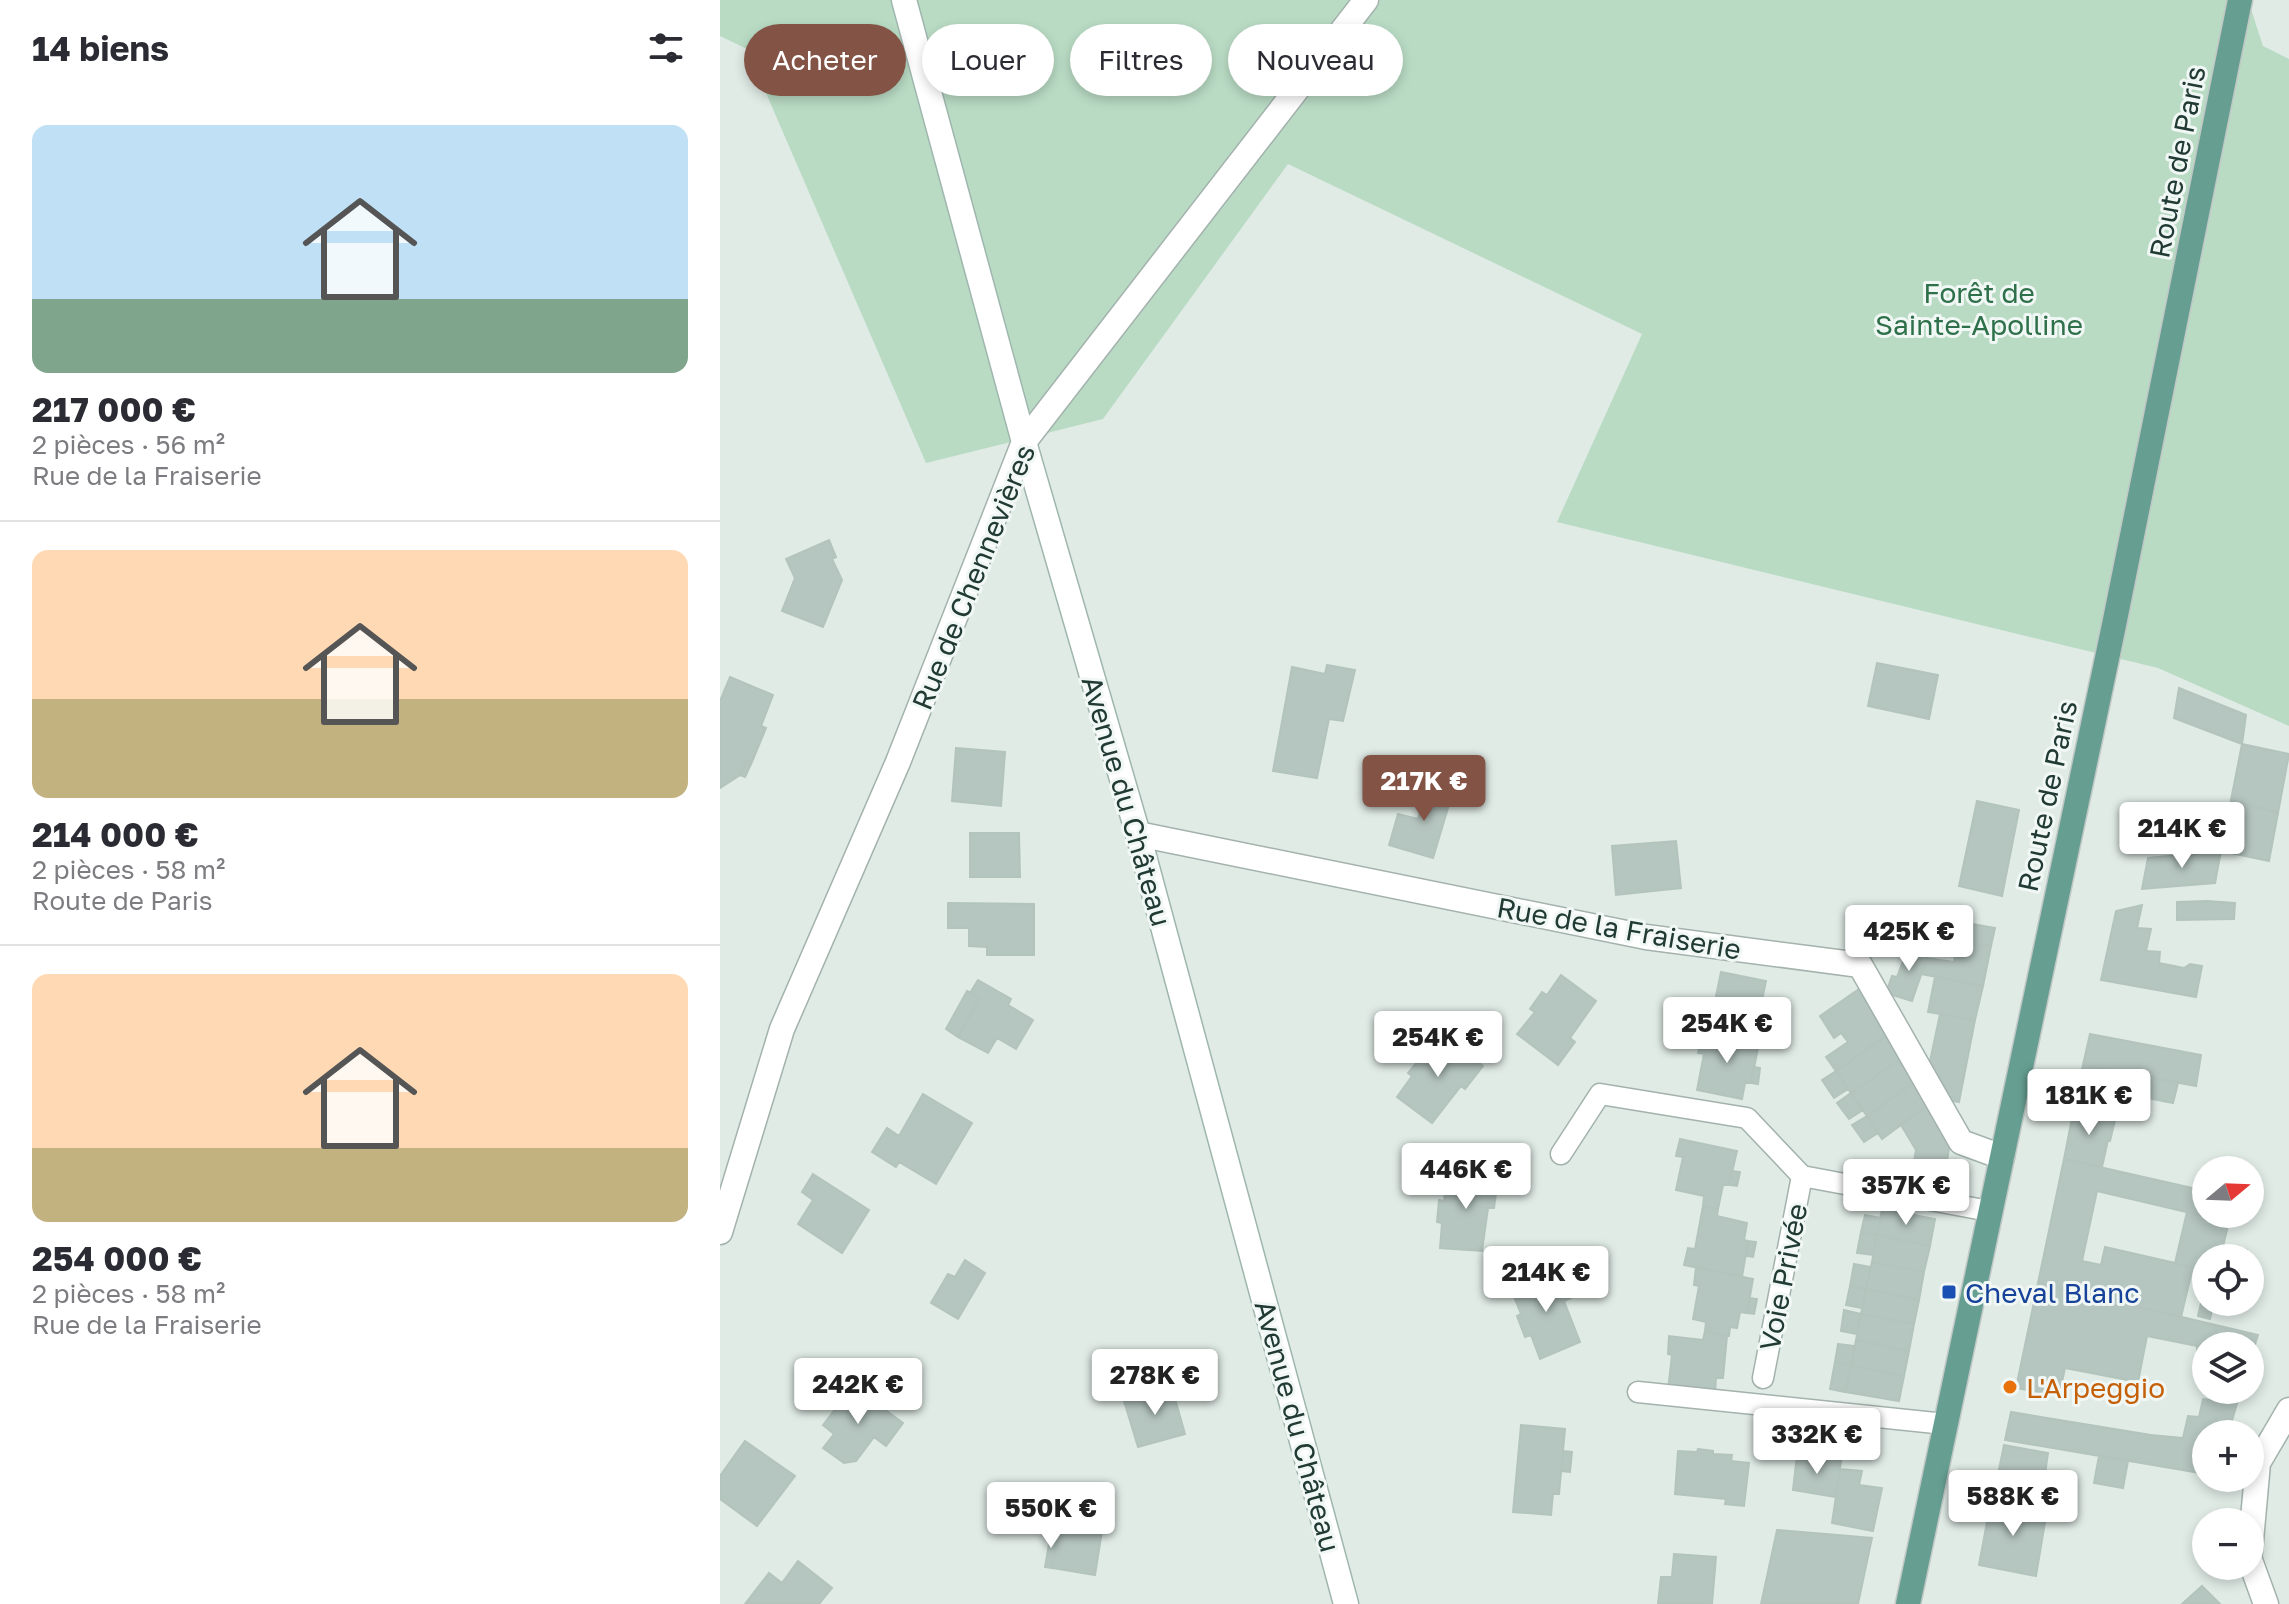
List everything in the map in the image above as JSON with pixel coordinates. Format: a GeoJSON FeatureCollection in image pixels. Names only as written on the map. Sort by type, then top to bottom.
{"type":"FeatureCollection","features":[{"type":"Feature","properties":{"kind":"main road","name":"Route de Paris"},"geometry":{"type":"LineString","coordinates":[[1908,1604],[2114,625],[2240,0]]}},
{"type":"Feature","properties":{"kind":"street","name":"Avenue du Château"},"geometry":{"type":"LineString","coordinates":[[904,0],[1024,442],[1138,834],[1346,1604]]}},
{"type":"Feature","properties":{"kind":"street","name":"Rue de Chennevières"},"geometry":{"type":"LineString","coordinates":[[720,1232],[782,1029],[898,762],[1024,442],[1366,0]]}},
{"type":"Feature","properties":{"kind":"street","name":"Rue de la Fraiserie"},"geometry":{"type":"LineString","coordinates":[[1138,834],[1646,937],[1860,965],[1961,1142],[2002,1157]]}},
{"type":"Feature","properties":{"kind":"street"},"geometry":{"type":"LineString","coordinates":[[2254,1508],[2258,1463],[2289,1410]]}},
{"type":"Feature","properties":{"kind":"street"},"geometry":{"type":"LineString","coordinates":[[2257,1580],[2266,1604]]}},
{"type":"Feature","properties":{"kind":"lane","name":"Voie Privée"},"geometry":{"type":"LineString","coordinates":[[1561,1154],[1600,1094],[1747,1118],[1802,1176],[1989,1211]]}},
{"type":"Feature","properties":{"kind":"lane","name":"Voie Privée"},"geometry":{"type":"LineString","coordinates":[[1763,1378],[1802,1176]]}},
{"type":"Feature","properties":{"kind":"lane"},"geometry":{"type":"LineString","coordinates":[[1638,1392],[1945,1424]]}},
{"type":"Feature","properties":{"kind":"green space","name":"Forêt de Sainte-Apolline"},"geometry":{"type":"Polygon","coordinates":[[[720,0],[2248,0],[2263,46],[2289,59],[2289,726],[2158,668],[1557,522],[1642,334],[1288,164],[1103,419],[926,463],[767,96],[906,96],[906,24],[744,24],[744,48],[720,36],[720,0]]]}},
{"type":"Feature","properties":{"kind":"building"},"geometry":{"type":"Polygon","coordinates":[[[829,540],[836,557],[832,559],[842,580],[823,627],[782,611],[795,578],[786,559],[829,540]]]}},
{"type":"Feature","properties":{"kind":"building"},"geometry":{"type":"Polygon","coordinates":[[[1877,663],[1938,675],[1929,719],[1868,706],[1877,663]]]}},
{"type":"Feature","properties":{"kind":"building"},"geometry":{"type":"Polygon","coordinates":[[[1327,665],[1355,670],[1343,721],[1329,719],[1317,778],[1273,771],[1292,667],[1325,674],[1327,665]]]}},
{"type":"Feature","properties":{"kind":"building"},"geometry":{"type":"Polygon","coordinates":[[[730,677],[773,695],[761,726],[766,728],[752,762],[746,760],[740,775],[720,788],[720,701],[730,677]]]}},
{"type":"Feature","properties":{"kind":"building"},"geometry":{"type":"Polygon","coordinates":[[[2179,688],[2246,715],[2242,744],[2174,718],[2179,688]]]}},
{"type":"Feature","properties":{"kind":"building"},"geometry":{"type":"Polygon","coordinates":[[[2242,744],[2289,754],[2278,813],[2231,800],[2242,744]]]}},
{"type":"Feature","properties":{"kind":"building"},"geometry":{"type":"Polygon","coordinates":[[[956,748],[1005,752],[1001,806],[952,801],[956,748]]]}},
{"type":"Feature","properties":{"kind":"building"},"geometry":{"type":"Polygon","coordinates":[[[746,760],[752,762],[745,777],[740,775],[746,760]]]}},
{"type":"Feature","properties":{"kind":"building"},"geometry":{"type":"Polygon","coordinates":[[[1429,782],[1454,788],[1433,858],[1389,845],[1398,814],[1418,819],[1429,782]]]}},
{"type":"Feature","properties":{"kind":"building"},"geometry":{"type":"Polygon","coordinates":[[[2231,800],[2278,813],[2269,861],[2221,851],[2231,800]]]}},
{"type":"Feature","properties":{"kind":"building"},"geometry":{"type":"Polygon","coordinates":[[[1977,801],[2019,810],[2002,896],[1959,886],[1977,801]]]}},
{"type":"Feature","properties":{"kind":"building"},"geometry":{"type":"Polygon","coordinates":[[[970,833],[1019,833],[1020,877],[970,877],[970,833]]]}},
{"type":"Feature","properties":{"kind":"building"},"geometry":{"type":"Polygon","coordinates":[[[1676,841],[1681,888],[1616,895],[1612,846],[1676,841]]]}},
{"type":"Feature","properties":{"kind":"building"},"geometry":{"type":"Polygon","coordinates":[[[2221,851],[2215,883],[2142,889],[2148,858],[2221,851]]]}},
{"type":"Feature","properties":{"kind":"building"},"geometry":{"type":"Polygon","coordinates":[[[2177,902],[2235,903],[2234,919],[2177,920],[2177,902]]]}},
{"type":"Feature","properties":{"kind":"building"},"geometry":{"type":"Polygon","coordinates":[[[948,903],[1034,904],[1034,955],[987,955],[987,947],[969,946],[969,928],[948,928],[948,903]]]}},
{"type":"Feature","properties":{"kind":"building"},"geometry":{"type":"Polygon","coordinates":[[[2142,905],[2137,928],[2151,929],[2146,951],[2160,952],[2159,963],[2184,968],[2190,964],[2202,966],[2196,997],[2101,980],[2116,911],[2142,905]]]}},
{"type":"Feature","properties":{"kind":"building"},"geometry":{"type":"Polygon","coordinates":[[[1962,922],[1995,928],[1991,946],[1958,941],[1962,922]]]}},
{"type":"Feature","properties":{"kind":"building"},"geometry":{"type":"Polygon","coordinates":[[[1958,941],[1991,946],[1983,986],[1921,974],[1927,958],[1954,962],[1958,941]]]}},
{"type":"Feature","properties":{"kind":"building"},"geometry":{"type":"Polygon","coordinates":[[[1910,943],[1930,949],[1912,1001],[1886,993],[1892,976],[1897,977],[1910,943]]]}},
{"type":"Feature","properties":{"kind":"building"},"geometry":{"type":"Polygon","coordinates":[[[1721,972],[1766,981],[1762,1000],[1768,1001],[1761,1034],[1704,1023],[1708,1005],[1714,1006],[1721,972]]]}},
{"type":"Feature","properties":{"kind":"building"},"geometry":{"type":"Polygon","coordinates":[[[1561,975],[1596,1001],[1570,1038],[1575,1042],[1558,1065],[1517,1034],[1535,1012],[1530,1009],[1542,992],[1547,995],[1561,975]]]}},
{"type":"Feature","properties":{"kind":"building"},"geometry":{"type":"Polygon","coordinates":[[[1935,977],[1983,986],[1975,1020],[1928,1012],[1935,977]]]}},
{"type":"Feature","properties":{"kind":"building"},"geometry":{"type":"Polygon","coordinates":[[[978,980],[1011,999],[1008,1005],[1033,1020],[1016,1049],[997,1038],[988,1053],[958,1037],[980,998],[970,993],[978,980]]]}},
{"type":"Feature","properties":{"kind":"building"},"geometry":{"type":"Polygon","coordinates":[[[1862,987],[1889,1034],[1836,1071],[1826,1057],[1848,1042],[1841,1033],[1834,1038],[1820,1016],[1862,987]]]}},
{"type":"Feature","properties":{"kind":"building"},"geometry":{"type":"Polygon","coordinates":[[[967,991],[980,998],[958,1037],[946,1029],[967,991]]]}},
{"type":"Feature","properties":{"kind":"building"},"geometry":{"type":"Polygon","coordinates":[[[1768,1001],[1775,1002],[1772,1018],[1765,1017],[1768,1001]]]}},
{"type":"Feature","properties":{"kind":"building"},"geometry":{"type":"Polygon","coordinates":[[[1940,1014],[1975,1020],[1959,1102],[1948,1100],[1929,1066],[1940,1014]]]}},
{"type":"Feature","properties":{"kind":"building"},"geometry":{"type":"Polygon","coordinates":[[[1739,1030],[1754,1033],[1753,1047],[1758,1048],[1751,1083],[1745,1083],[1742,1099],[1697,1090],[1704,1054],[1698,1053],[1702,1037],[1736,1044],[1739,1030]]]}},
{"type":"Feature","properties":{"kind":"building"},"geometry":{"type":"Polygon","coordinates":[[[1889,1034],[1902,1058],[1851,1093],[1836,1071],[1889,1034]]]}},
{"type":"Feature","properties":{"kind":"building"},"geometry":{"type":"Polygon","coordinates":[[[2090,1034],[2201,1055],[2196,1086],[2083,1065],[2090,1034]]]}},
{"type":"Feature","properties":{"kind":"building"},"geometry":{"type":"Polygon","coordinates":[[[1443,1036],[1483,1066],[1465,1089],[1461,1086],[1432,1123],[1397,1097],[1412,1076],[1408,1073],[1422,1056],[1425,1059],[1443,1036]]]}},
{"type":"Feature","properties":{"kind":"building"},"geometry":{"type":"Polygon","coordinates":[[[1902,1058],[1915,1082],[1867,1116],[1851,1093],[1902,1058]]]}},
{"type":"Feature","properties":{"kind":"building"},"geometry":{"type":"Polygon","coordinates":[[[2083,1065],[2178,1083],[2173,1103],[2118,1092],[2114,1116],[2074,1108],[2083,1065]]]}},
{"type":"Feature","properties":{"kind":"building"},"geometry":{"type":"Polygon","coordinates":[[[1754,1067],[1760,1068],[1758,1084],[1751,1083],[1754,1067]]]}},
{"type":"Feature","properties":{"kind":"building"},"geometry":{"type":"Polygon","coordinates":[[[1836,1071],[1848,1089],[1834,1098],[1822,1080],[1836,1071]]]}},
{"type":"Feature","properties":{"kind":"building"},"geometry":{"type":"Polygon","coordinates":[[[1915,1082],[1928,1105],[1882,1139],[1867,1116],[1915,1082]]]}},
{"type":"Feature","properties":{"kind":"building"},"geometry":{"type":"Polygon","coordinates":[[[1851,1093],[1863,1110],[1849,1119],[1837,1103],[1851,1093]]]}},
{"type":"Feature","properties":{"kind":"building"},"geometry":{"type":"Polygon","coordinates":[[[923,1094],[972,1123],[936,1184],[899,1162],[896,1167],[872,1152],[887,1128],[899,1136],[923,1094]]]}},
{"type":"Feature","properties":{"kind":"building"},"geometry":{"type":"Polygon","coordinates":[[[1928,1105],[1950,1143],[1945,1173],[1913,1167],[1916,1150],[1901,1125],[1928,1105]]]}},
{"type":"Feature","properties":{"kind":"building"},"geometry":{"type":"Polygon","coordinates":[[[2074,1108],[2116,1116],[2102,1167],[2064,1159],[2074,1108]]]}},
{"type":"Feature","properties":{"kind":"building"},"geometry":{"type":"Polygon","coordinates":[[[1867,1116],[1878,1133],[1864,1142],[1852,1125],[1867,1116]]]}},
{"type":"Feature","properties":{"kind":"building"},"geometry":{"type":"Polygon","coordinates":[[[1680,1139],[1737,1151],[1729,1185],[1723,1185],[1718,1209],[1703,1206],[1704,1196],[1676,1190],[1683,1157],[1676,1156],[1680,1139]]]}},
{"type":"Feature","properties":{"kind":"building"},"geometry":{"type":"Polygon","coordinates":[[[2064,1159],[2192,1188],[2192,1213],[2097,1191],[2082,1261],[2101,1265],[2105,1247],[2192,1267],[2181,1317],[2038,1283],[2064,1159]]]}},
{"type":"Feature","properties":{"kind":"building"},"geometry":{"type":"Polygon","coordinates":[[[1732,1171],[1740,1172],[1737,1186],[1729,1185],[1732,1171]]]}},
{"type":"Feature","properties":{"kind":"building"},"geometry":{"type":"Polygon","coordinates":[[[813,1174],[869,1210],[842,1253],[798,1224],[813,1200],[802,1192],[813,1174]]]}},
{"type":"Feature","properties":{"kind":"building"},"geometry":{"type":"Polygon","coordinates":[[[1447,1174],[1498,1179],[1494,1208],[1488,1208],[1482,1251],[1440,1248],[1442,1223],[1437,1222],[1439,1200],[1444,1201],[1447,1174]]]}},
{"type":"Feature","properties":{"kind":"building"},"geometry":{"type":"Polygon","coordinates":[[[1703,1206],[1718,1209],[1717,1216],[1747,1223],[1744,1240],[1748,1241],[1742,1277],[1684,1265],[1688,1248],[1695,1249],[1703,1206]]]}},
{"type":"Feature","properties":{"kind":"building"},"geometry":{"type":"Polygon","coordinates":[[[1882,1209],[1935,1219],[1930,1246],[1877,1235],[1882,1209]]]}},
{"type":"Feature","properties":{"kind":"building"},"geometry":{"type":"Polygon","coordinates":[[[2187,1212],[2192,1213],[2192,1228],[2228,1228],[2224,1244],[2192,1244],[2192,1267],[2175,1263],[2187,1212]]]}},
{"type":"Feature","properties":{"kind":"building"},"geometry":{"type":"Polygon","coordinates":[[[1865,1215],[1881,1218],[1877,1235],[1861,1232],[1865,1215]]]}},
{"type":"Feature","properties":{"kind":"building"},"geometry":{"type":"Polygon","coordinates":[[[1861,1232],[1877,1235],[1873,1255],[1857,1253],[1861,1232]]]}},
{"type":"Feature","properties":{"kind":"building"},"geometry":{"type":"Polygon","coordinates":[[[1877,1235],[1930,1246],[1924,1272],[1872,1262],[1877,1235]]]}},
{"type":"Feature","properties":{"kind":"building"},"geometry":{"type":"Polygon","coordinates":[[[1748,1241],[1756,1242],[1753,1257],[1746,1256],[1748,1241]]]}},
{"type":"Feature","properties":{"kind":"building"},"geometry":{"type":"Polygon","coordinates":[[[965,1260],[985,1273],[958,1319],[931,1303],[948,1274],[955,1277],[965,1260]]]}},
{"type":"Feature","properties":{"kind":"building"},"geometry":{"type":"Polygon","coordinates":[[[1872,1262],[1924,1272],[1919,1300],[1866,1289],[1872,1262]]]}},
{"type":"Feature","properties":{"kind":"building"},"geometry":{"type":"Polygon","coordinates":[[[1854,1264],[1871,1267],[1866,1289],[1850,1286],[1854,1264]]]}},
{"type":"Feature","properties":{"kind":"building"},"geometry":{"type":"Polygon","coordinates":[[[1696,1267],[1753,1279],[1747,1313],[1740,1312],[1737,1328],[1730,1327],[1729,1336],[1705,1331],[1706,1322],[1693,1319],[1699,1286],[1694,1285],[1696,1267]]]}},
{"type":"Feature","properties":{"kind":"building"},"geometry":{"type":"Polygon","coordinates":[[[1561,1271],[1571,1298],[1564,1301],[1580,1342],[1540,1359],[1531,1335],[1525,1337],[1517,1316],[1521,1314],[1511,1289],[1561,1271]]]}},
{"type":"Feature","properties":{"kind":"building"},"geometry":{"type":"Polygon","coordinates":[[[2038,1283],[2245,1332],[2192,1332],[2192,1345],[2147,1336],[2138,1382],[2065,1368],[2059,1396],[2016,1388],[2038,1283]]]}},
{"type":"Feature","properties":{"kind":"building"},"geometry":{"type":"Polygon","coordinates":[[[1850,1286],[1866,1289],[1862,1308],[1846,1305],[1850,1286]]]}},
{"type":"Feature","properties":{"kind":"building"},"geometry":{"type":"Polygon","coordinates":[[[1866,1289],[1919,1300],[1914,1324],[1861,1314],[1866,1289]]]}},
{"type":"Feature","properties":{"kind":"building"},"geometry":{"type":"Polygon","coordinates":[[[1750,1298],[1757,1299],[1754,1314],[1747,1313],[1750,1298]]]}},
{"type":"Feature","properties":{"kind":"building"},"geometry":{"type":"Polygon","coordinates":[[[1844,1310],[1861,1314],[1857,1334],[1841,1331],[1844,1310]]]}},
{"type":"Feature","properties":{"kind":"building"},"geometry":{"type":"Polygon","coordinates":[[[1861,1314],[1914,1324],[1909,1351],[1856,1340],[1861,1314]]]}},
{"type":"Feature","properties":{"kind":"building"},"geometry":{"type":"Polygon","coordinates":[[[1705,1331],[1727,1336],[1723,1378],[1716,1378],[1715,1394],[1668,1390],[1672,1355],[1668,1354],[1669,1336],[1703,1340],[1705,1331]]]}},
{"type":"Feature","properties":{"kind":"building"},"geometry":{"type":"Polygon","coordinates":[[[1856,1340],[1909,1351],[1904,1376],[1851,1365],[1856,1340]]]}},
{"type":"Feature","properties":{"kind":"building"},"geometry":{"type":"Polygon","coordinates":[[[1838,1344],[1855,1346],[1851,1365],[1835,1362],[1838,1344]]]}},
{"type":"Feature","properties":{"kind":"building"},"geometry":{"type":"Polygon","coordinates":[[[1835,1362],[1851,1365],[1845,1392],[1830,1389],[1835,1362]]]}},
{"type":"Feature","properties":{"kind":"building"},"geometry":{"type":"Polygon","coordinates":[[[1851,1365],[1904,1376],[1899,1401],[1845,1392],[1851,1365]]]}},
{"type":"Feature","properties":{"kind":"building"},"geometry":{"type":"Polygon","coordinates":[[[853,1386],[903,1423],[886,1446],[874,1437],[856,1461],[844,1463],[823,1448],[834,1434],[823,1425],[853,1386]]]}},
{"type":"Feature","properties":{"kind":"building"},"geometry":{"type":"Polygon","coordinates":[[[1172,1388],[1185,1434],[1138,1447],[1124,1401],[1172,1388]]]}},
{"type":"Feature","properties":{"kind":"building"},"geometry":{"type":"Polygon","coordinates":[[[2202,1404],[2237,1404],[2232,1420],[2192,1420],[2192,1472],[2005,1440],[2011,1412],[2183,1438],[2188,1416],[2199,1417],[2202,1404]]]}},
{"type":"Feature","properties":{"kind":"building"},"geometry":{"type":"Polygon","coordinates":[[[1521,1425],[1565,1429],[1559,1494],[1553,1494],[1551,1515],[1513,1512],[1521,1425]]]}},
{"type":"Feature","properties":{"kind":"building"},"geometry":{"type":"Polygon","coordinates":[[[1801,1428],[1845,1432],[1841,1461],[1797,1455],[1801,1428]]]}},
{"type":"Feature","properties":{"kind":"building"},"geometry":{"type":"Polygon","coordinates":[[[745,1441],[795,1476],[757,1526],[720,1499],[720,1476],[745,1441]]]}},
{"type":"Feature","properties":{"kind":"building"},"geometry":{"type":"Polygon","coordinates":[[[2004,1445],[2048,1453],[2045,1474],[2058,1477],[2057,1487],[1997,1479],[2004,1445]]]}},
{"type":"Feature","properties":{"kind":"building"},"geometry":{"type":"Polygon","coordinates":[[[1698,1449],[1732,1455],[1731,1461],[1749,1463],[1744,1506],[1725,1504],[1726,1499],[1675,1494],[1678,1451],[1697,1452],[1698,1449]]]}},
{"type":"Feature","properties":{"kind":"building"},"geometry":{"type":"Polygon","coordinates":[[[1563,1451],[1572,1452],[1570,1472],[1561,1471],[1563,1451]]]}},
{"type":"Feature","properties":{"kind":"building"},"geometry":{"type":"Polygon","coordinates":[[[1797,1455],[1841,1461],[1836,1497],[1793,1490],[1797,1455]]]}},
{"type":"Feature","properties":{"kind":"building"},"geometry":{"type":"Polygon","coordinates":[[[2099,1456],[2128,1461],[2123,1488],[2094,1483],[2099,1456]]]}},
{"type":"Feature","properties":{"kind":"building"},"geometry":{"type":"Polygon","coordinates":[[[1840,1469],[1862,1471],[1859,1485],[1882,1488],[1873,1531],[1832,1523],[1840,1469]]]}},
{"type":"Feature","properties":{"kind":"building"},"geometry":{"type":"Polygon","coordinates":[[[1997,1479],[2025,1482],[2021,1505],[1991,1500],[1997,1479]]]}},
{"type":"Feature","properties":{"kind":"building"},"geometry":{"type":"Polygon","coordinates":[[[2025,1482],[2061,1487],[2056,1512],[2021,1505],[2025,1482]]]}},
{"type":"Feature","properties":{"kind":"building"},"geometry":{"type":"Polygon","coordinates":[[[1991,1500],[2047,1510],[2036,1576],[1979,1565],[1991,1500]]]}},
{"type":"Feature","properties":{"kind":"building"},"geometry":{"type":"Polygon","coordinates":[[[1054,1510],[1104,1518],[1095,1575],[1052,1568],[1058,1534],[1051,1532],[1054,1510]]]}},
{"type":"Feature","properties":{"kind":"building"},"geometry":{"type":"Polygon","coordinates":[[[1777,1530],[1872,1538],[1858,1604],[1761,1604],[1777,1530]]]}},
{"type":"Feature","properties":{"kind":"building"},"geometry":{"type":"Polygon","coordinates":[[[1051,1532],[1058,1534],[1052,1568],[1045,1567],[1051,1532]]]}},
{"type":"Feature","properties":{"kind":"building"},"geometry":{"type":"Polygon","coordinates":[[[1674,1554],[1716,1557],[1712,1604],[1658,1604],[1661,1577],[1672,1577],[1674,1554]]]}},
{"type":"Feature","properties":{"kind":"building"},"geometry":{"type":"Polygon","coordinates":[[[798,1561],[832,1588],[819,1604],[745,1604],[769,1573],[782,1583],[798,1561]]]}},
{"type":"Feature","properties":{"kind":"building"},"geometry":{"type":"Polygon","coordinates":[[[2202,1586],[2220,1604],[2182,1604],[2202,1586]]]}},
{"type":"Feature","properties":{"kind":"place","name":"Cheval Blanc"},"geometry":{"type":"Point","coordinates":[1949,1292]}},
{"type":"Feature","properties":{"kind":"place","name":"L'Arpeggio"},"geometry":{"type":"Point","coordinates":[2010,1387]}}]}
